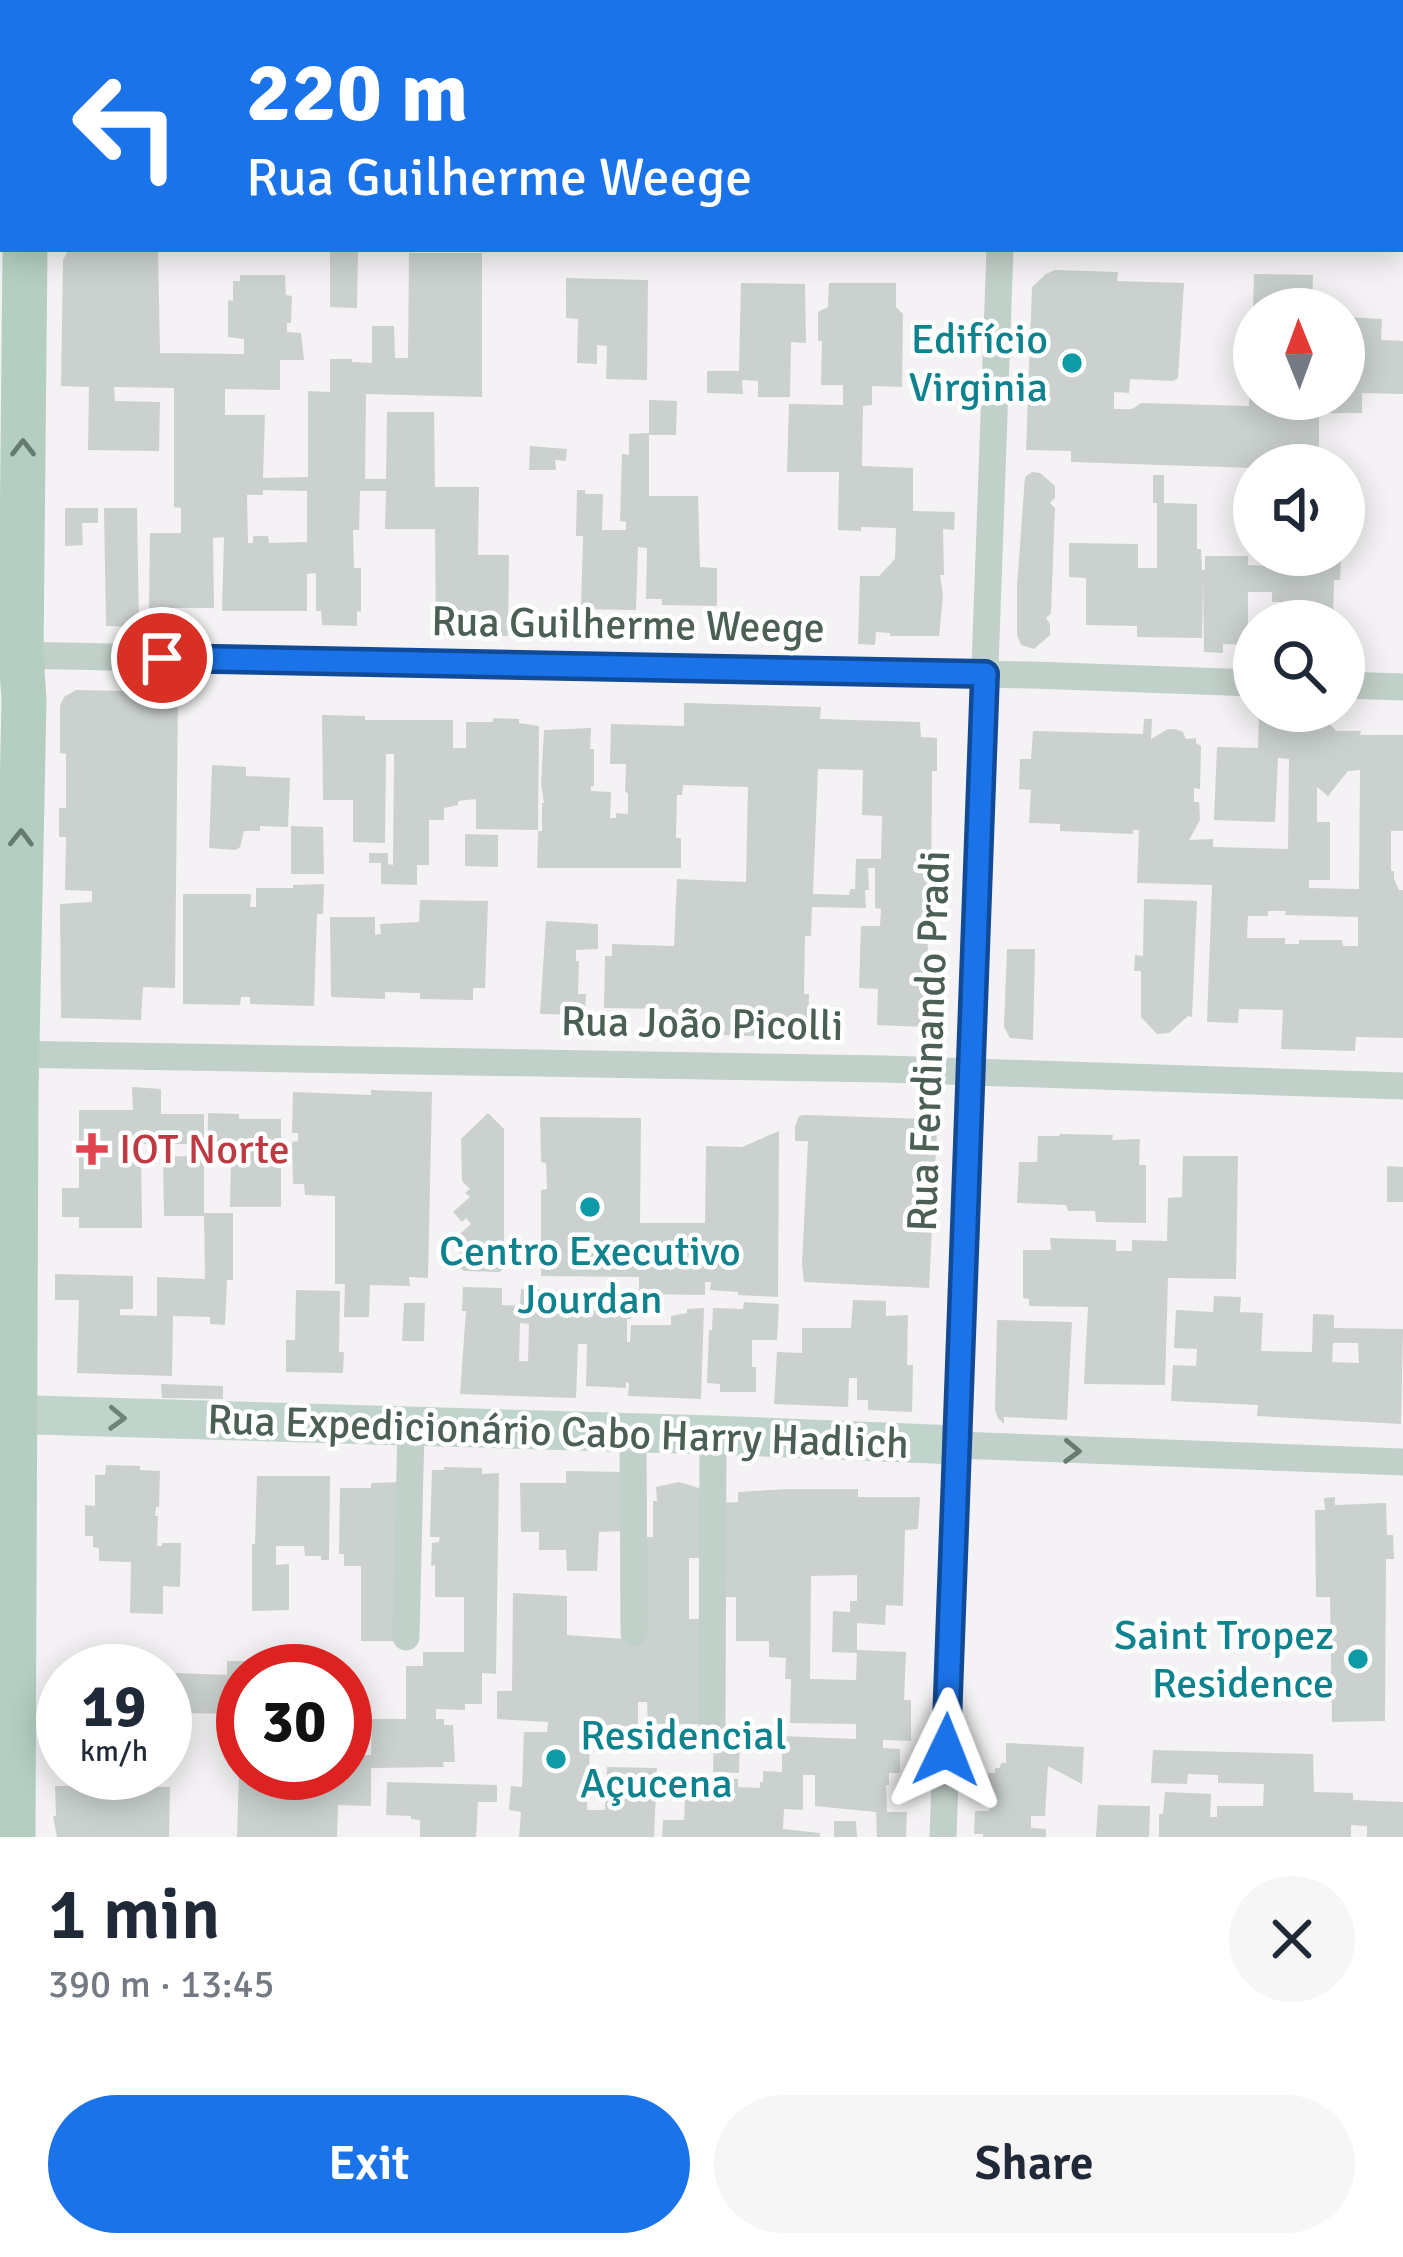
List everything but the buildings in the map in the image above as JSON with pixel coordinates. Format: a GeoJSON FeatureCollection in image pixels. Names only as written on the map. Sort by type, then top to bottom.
{"type":"FeatureCollection","features":[{"type":"Feature","properties":{"kind":"main road"},"geometry":{"type":"LineString","coordinates":[[13,1837],[9,1054],[24,700],[11,655],[25,252]]}},
{"type":"Feature","properties":{"kind":"street","name":"Rua Ferdinando Pradi"},"geometry":{"type":"LineString","coordinates":[[943,1837],[1000,252]]}},
{"type":"Feature","properties":{"kind":"street","name":"Rua Guilherme Weege"},"geometry":{"type":"LineString","coordinates":[[11,655],[1233,681]]}},
{"type":"Feature","properties":{"kind":"street"},"geometry":{"type":"LineString","coordinates":[[1365,686],[1403,687]]}},
{"type":"Feature","properties":{"kind":"street","name":"Rua João Picolli"},"geometry":{"type":"LineString","coordinates":[[9,1054],[1403,1086]]}},
{"type":"Feature","properties":{"kind":"street","name":"Rua Expedicionário Cabo Harry Hadlich"},"geometry":{"type":"LineString","coordinates":[[8,1414],[1403,1462]]}},
{"type":"Feature","properties":{"kind":"street"},"geometry":{"type":"LineString","coordinates":[[406,1637],[411,1428]]}},
{"type":"Feature","properties":{"kind":"street"},"geometry":{"type":"LineString","coordinates":[[633,1434],[634,1633]]}},
{"type":"Feature","properties":{"kind":"street"},"geometry":{"type":"LineString","coordinates":[[712,1728],[713,1435]]}},
{"type":"Feature","properties":{"kind":"place","name":"Edifício Virginia"},"geometry":{"type":"Point","coordinates":[1072,363]}},
{"type":"Feature","properties":{"kind":"place","name":"IOT Norte"},"geometry":{"type":"Point","coordinates":[92,1149]}},
{"type":"Feature","properties":{"kind":"place","name":"Centro Executivo Jourdan"},"geometry":{"type":"Point","coordinates":[590,1207]}},
{"type":"Feature","properties":{"kind":"place","name":"Saint Tropez Residence"},"geometry":{"type":"Point","coordinates":[1358,1659]}},
{"type":"Feature","properties":{"kind":"place","name":"Residencial Açucena"},"geometry":{"type":"Point","coordinates":[556,1759]}},
{"type":"Feature","properties":{"kind":"route"},"geometry":{"type":"LineString","coordinates":[[162,658],[985,674],[946,1750]]}}]}
